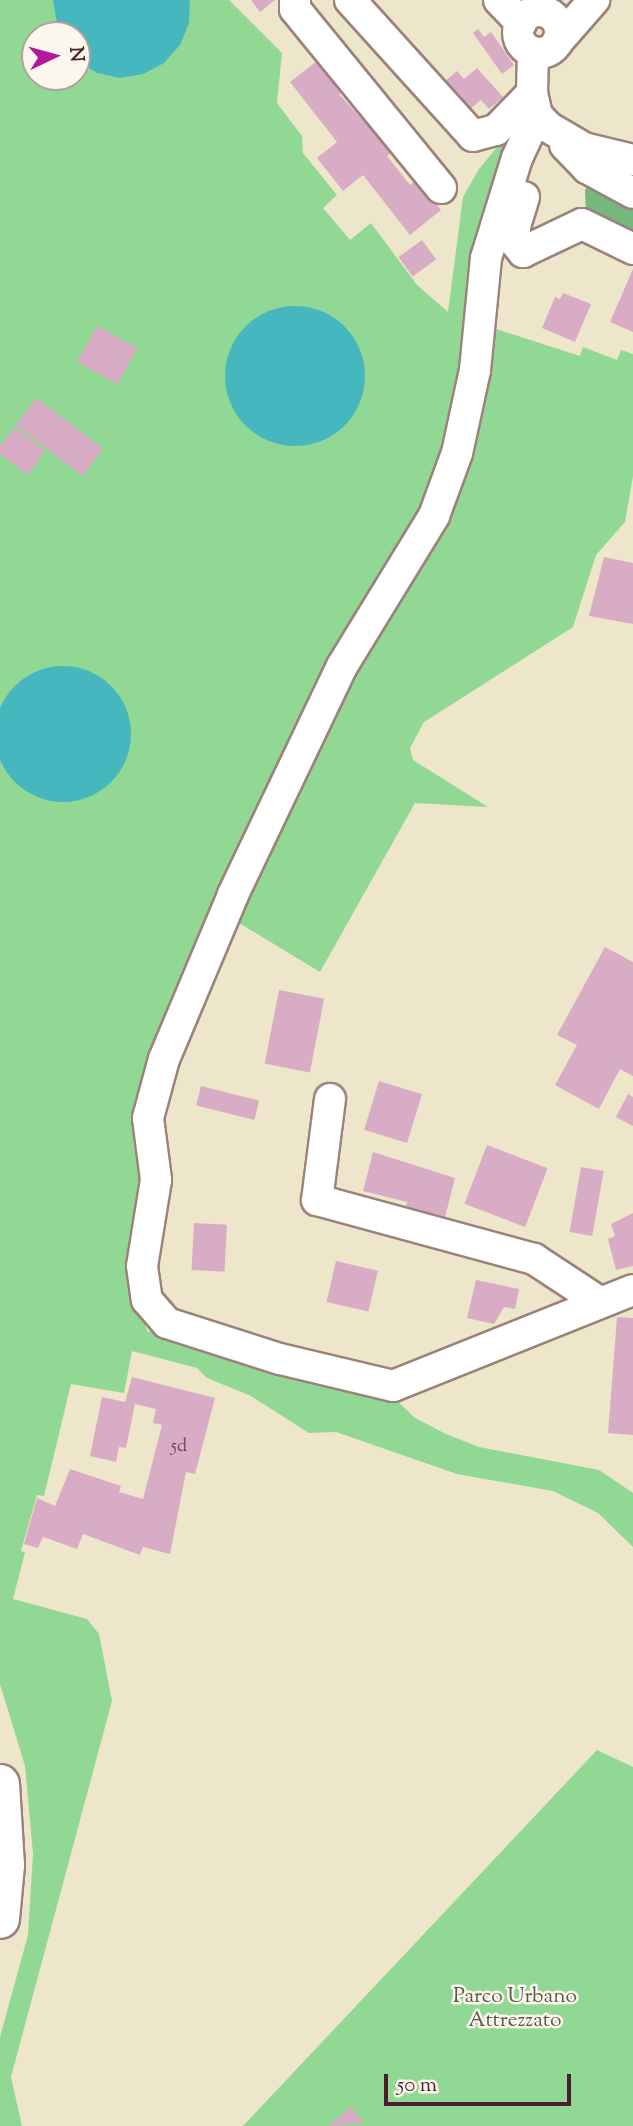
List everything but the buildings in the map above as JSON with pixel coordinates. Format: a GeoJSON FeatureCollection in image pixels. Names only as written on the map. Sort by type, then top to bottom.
{"type":"FeatureCollection","features":[{"type":"Feature","properties":{"kind":"main road"},"geometry":{"type":"LineString","coordinates":[[0,1784],[5,1865],[0,1919]]}},
{"type":"Feature","properties":{"kind":"street"},"geometry":{"type":"LineString","coordinates":[[295,0],[295,9],[441,188]]}},
{"type":"Feature","properties":{"kind":"street"},"geometry":{"type":"LineString","coordinates":[[350,0],[473,136],[544,118],[633,160]]}},
{"type":"Feature","properties":{"kind":"street"},"geometry":{"type":"LineString","coordinates":[[499,0],[520,23],[530,13],[551,15],[559,27],[545,46],[544,118],[515,226],[515,242],[523,252],[582,224],[633,249]]}},
{"type":"Feature","properties":{"kind":"street"},"geometry":{"type":"LineString","coordinates":[[545,46],[594,0]]}},
{"type":"Feature","properties":{"kind":"street"},"geometry":{"type":"LineString","coordinates":[[544,118],[570,154],[587,168],[633,193]]}},
{"type":"Feature","properties":{"kind":"street"},"geometry":{"type":"LineString","coordinates":[[544,118],[517,158],[486,258],[475,370],[457,453],[434,516],[342,666],[233,895],[164,1059],[148,1118],[156,1180],[142,1266],[147,1300],[167,1323],[280,1359],[393,1386],[598,1301],[633,1290]]}},
{"type":"Feature","properties":{"kind":"street"},"geometry":{"type":"LineString","coordinates":[[330,1099],[317,1200],[534,1259],[598,1301]]}},
{"type":"Feature","properties":{"kind":"green space"},"geometry":{"type":"Polygon","coordinates":[[[0,0],[229,0],[282,53],[277,103],[302,136],[303,153],[337,195],[323,208],[350,240],[371,223],[417,285],[448,312],[463,197],[479,169],[524,115],[462,403],[427,511],[151,1063],[136,1302],[148,1332],[158,1327],[393,1397],[415,1418],[479,1447],[599,1470],[633,1493],[633,1547],[598,1513],[553,1491],[457,1474],[336,1432],[309,1433],[251,1396],[207,1378],[197,1368],[132,1351],[124,1393],[71,1384],[44,1496],[37,1495],[21,1551],[25,1552],[13,1599],[87,1619],[99,1634],[112,1701],[11,2077],[22,2126],[0,2126],[0,2037],[28,1935],[33,1854],[25,1766],[0,1684],[0,0]]]}},
{"type":"Feature","properties":{"kind":"green space"},"geometry":{"type":"Polygon","coordinates":[[[590,183],[633,203],[633,234],[586,214],[585,190],[590,183]]]}},
{"type":"Feature","properties":{"kind":"green space"},"geometry":{"type":"Polygon","coordinates":[[[496,329],[580,356],[583,347],[617,360],[621,350],[633,354],[633,476],[625,522],[596,555],[573,627],[424,722],[410,748],[413,760],[488,807],[415,803],[320,972],[234,920],[341,697],[446,523],[470,461],[496,329]]]}},
{"type":"Feature","properties":{"kind":"green space","name":"Parco Urbano Attrezzato"},"geometry":{"type":"Polygon","coordinates":[[[597,1750],[633,1767],[633,2126],[243,2126],[597,1750]]]}},
{"type":"Feature","properties":{"kind":"water"},"geometry":{"type":"Polygon","coordinates":[[[53,0],[190,0],[189,23],[180,45],[164,63],[143,74],[120,78],[91,69],[91,21],[57,21],[53,0]]]}},
{"type":"Feature","properties":{"kind":"water"},"geometry":{"type":"Polygon","coordinates":[[[295,306],[322,312],[344,327],[359,349],[365,376],[359,403],[344,425],[322,440],[295,446],[268,440],[246,425],[231,403],[225,376],[231,349],[246,327],[268,312],[295,306]]]}},
{"type":"Feature","properties":{"kind":"water"},"geometry":{"type":"Polygon","coordinates":[[[63,666],[89,671],[111,686],[126,708],[131,734],[126,760],[111,782],[89,797],[63,802],[37,797],[15,782],[0,760],[-5,734],[0,708],[15,686],[37,671],[63,666]]]}}]}
